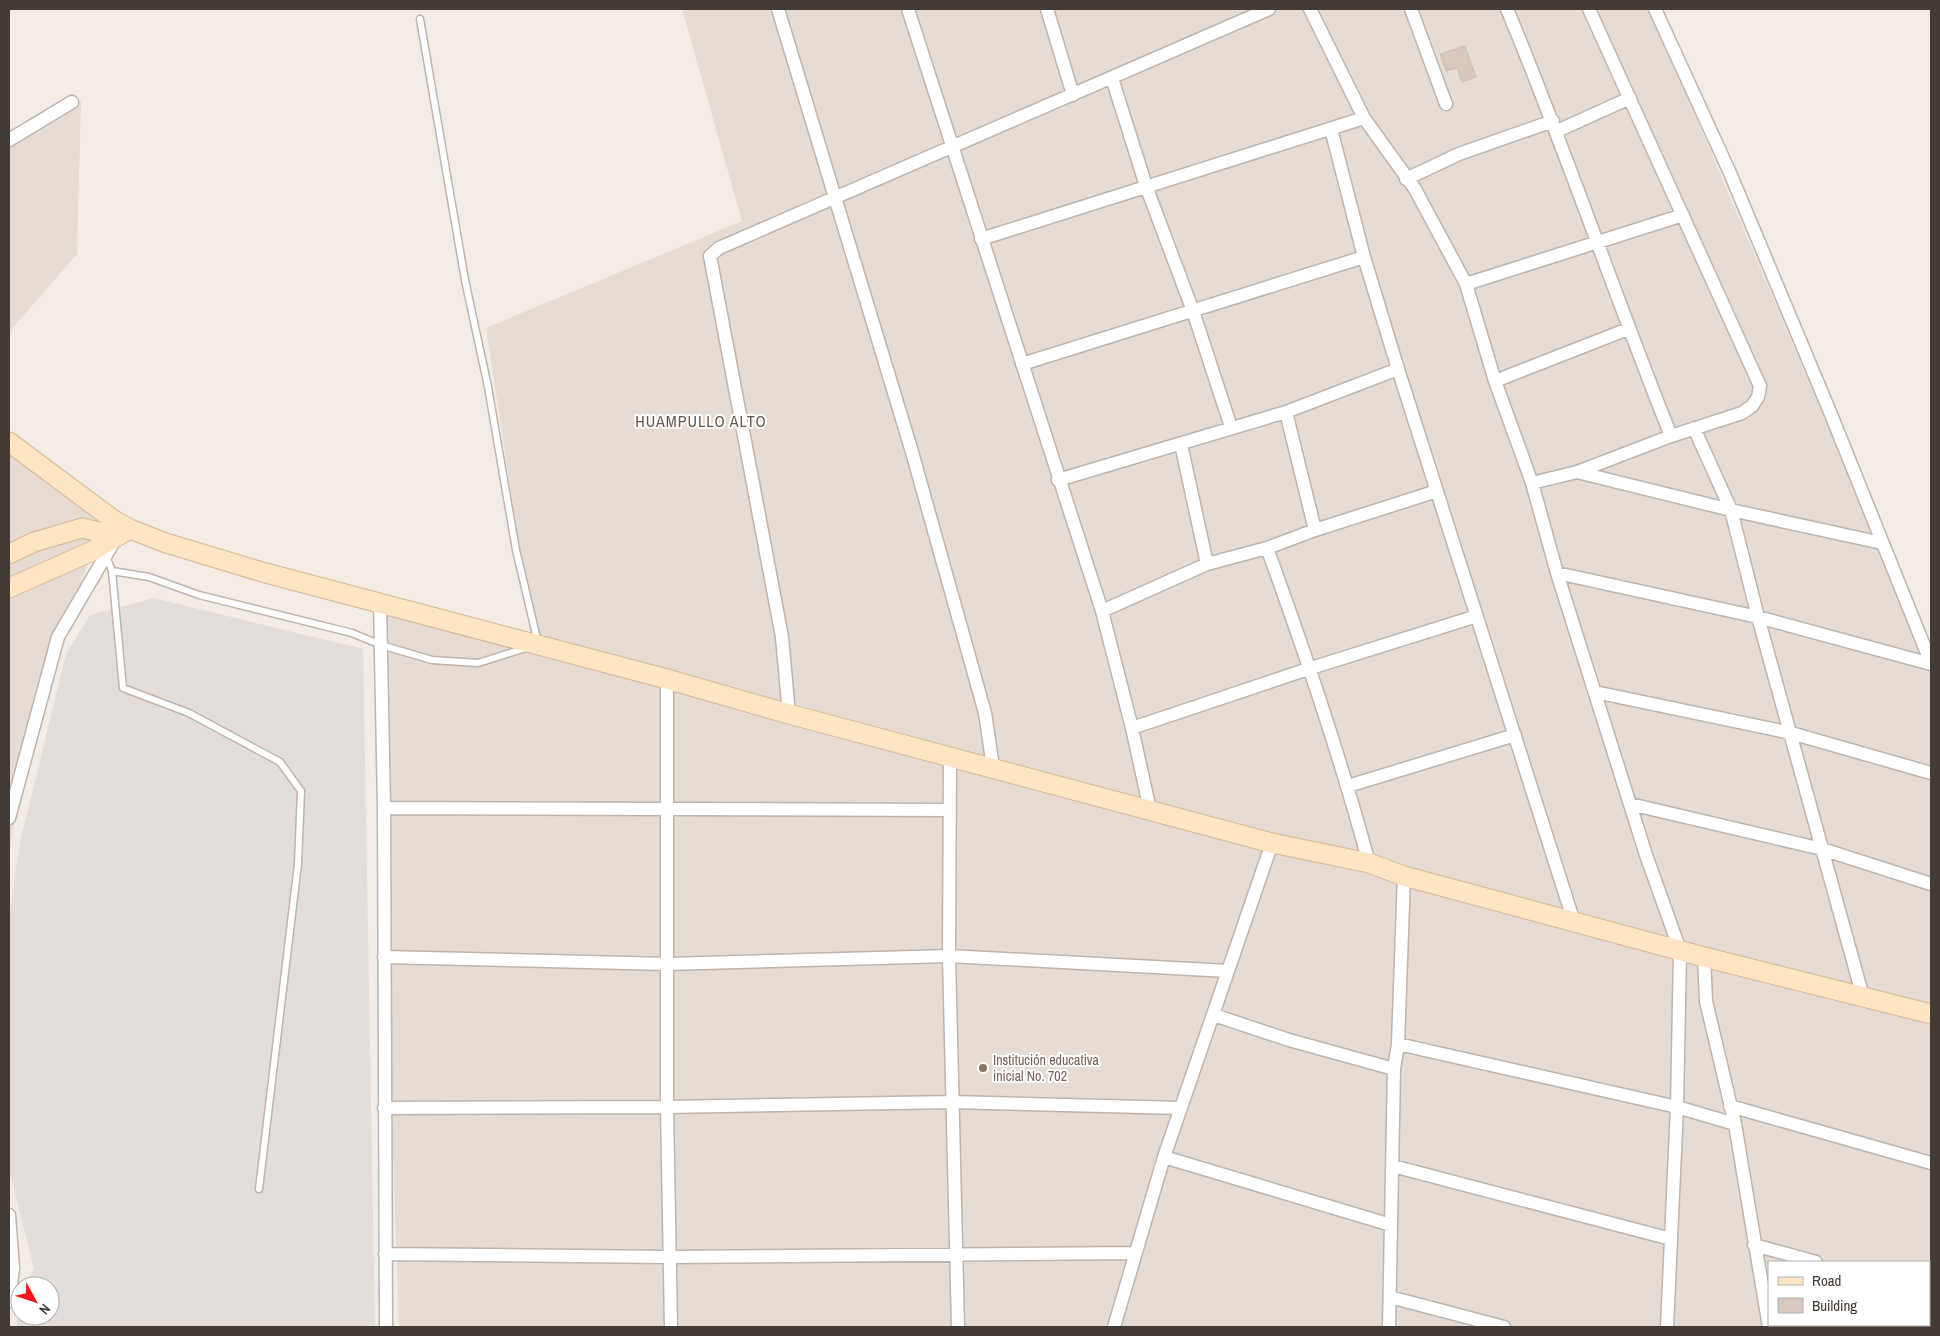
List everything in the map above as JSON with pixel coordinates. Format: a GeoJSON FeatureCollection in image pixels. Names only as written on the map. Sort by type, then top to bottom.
{"type":"FeatureCollection","features":[{"type":"Feature","properties":{"kind":"main road"},"geometry":{"type":"LineString","coordinates":[[9,442],[123,533]]}},
{"type":"Feature","properties":{"kind":"main road"},"geometry":{"type":"LineString","coordinates":[[9,554],[34,542],[82,528],[123,533],[1272,843],[1369,863],[1404,876],[1704,957],[1931,1014]]}},
{"type":"Feature","properties":{"kind":"main road"},"geometry":{"type":"LineString","coordinates":[[9,588],[90,552],[123,533]]}},
{"type":"Feature","properties":{"kind":"street"},"geometry":{"type":"LineString","coordinates":[[778,9],[912,452],[982,704],[992,767]]}},
{"type":"Feature","properties":{"kind":"street"},"geometry":{"type":"LineString","coordinates":[[908,9],[1058,480],[1102,611],[1132,728],[1150,810]]}},
{"type":"Feature","properties":{"kind":"street"},"geometry":{"type":"LineString","coordinates":[[1047,9],[1073,95]]}},
{"type":"Feature","properties":{"kind":"street"},"geometry":{"type":"LineString","coordinates":[[789,714],[782,637],[709,257],[718,248],[953,148],[1269,9]]}},
{"type":"Feature","properties":{"kind":"street"},"geometry":{"type":"LineString","coordinates":[[1310,9],[1364,118],[1381,139],[1406,179],[1415,189],[1466,284],[1495,381],[1532,483],[1557,573],[1630,804],[1680,950],[1677,1107],[1667,1327]]}},
{"type":"Feature","properties":{"kind":"street"},"geometry":{"type":"LineString","coordinates":[[1412,9],[1446,104]]}},
{"type":"Feature","properties":{"kind":"street"},"geometry":{"type":"LineString","coordinates":[[1507,9],[1555,126],[1598,241],[1628,329],[1671,436]]}},
{"type":"Feature","properties":{"kind":"street"},"geometry":{"type":"LineString","coordinates":[[1532,483],[1577,472],[1671,436],[1747,410],[1758,397],[1760,386],[1590,9]]}},
{"type":"Feature","properties":{"kind":"street"},"geometry":{"type":"LineString","coordinates":[[1655,9],[1734,182],[1830,412],[1931,664]]}},
{"type":"Feature","properties":{"kind":"street"},"geometry":{"type":"LineString","coordinates":[[1112,78],[1146,186],[1193,311],[1231,428]]}},
{"type":"Feature","properties":{"kind":"street"},"geometry":{"type":"LineString","coordinates":[[1406,179],[1460,154],[1555,126],[1630,98]]}},
{"type":"Feature","properties":{"kind":"street"},"geometry":{"type":"LineString","coordinates":[[9,140],[72,102]]}},
{"type":"Feature","properties":{"kind":"street"},"geometry":{"type":"LineString","coordinates":[[982,239],[1364,118]]}},
{"type":"Feature","properties":{"kind":"street"},"geometry":{"type":"LineString","coordinates":[[1331,129],[1364,257],[1398,369],[1574,922]]}},
{"type":"Feature","properties":{"kind":"street"},"geometry":{"type":"LineString","coordinates":[[1466,284],[1683,215]]}},
{"type":"Feature","properties":{"kind":"street"},"geometry":{"type":"LineString","coordinates":[[1022,364],[1364,257]]}},
{"type":"Feature","properties":{"kind":"street"},"geometry":{"type":"LineString","coordinates":[[1495,381],[1628,329]]}},
{"type":"Feature","properties":{"kind":"street"},"geometry":{"type":"LineString","coordinates":[[1058,480],[1286,412],[1398,369]]}},
{"type":"Feature","properties":{"kind":"street"},"geometry":{"type":"LineString","coordinates":[[1286,412],[1315,530]]}},
{"type":"Feature","properties":{"kind":"street"},"geometry":{"type":"LineString","coordinates":[[1694,428],[1731,510],[1758,618],[1863,997]]}},
{"type":"Feature","properties":{"kind":"street"},"geometry":{"type":"LineString","coordinates":[[1181,444],[1207,564]]}},
{"type":"Feature","properties":{"kind":"street"},"geometry":{"type":"LineString","coordinates":[[1577,472],[1731,510],[1882,543]]}},
{"type":"Feature","properties":{"kind":"street"},"geometry":{"type":"LineString","coordinates":[[1102,611],[1207,564],[1267,548],[1315,530],[1437,491]]}},
{"type":"Feature","properties":{"kind":"street"},"geometry":{"type":"LineString","coordinates":[[10,810],[58,637],[106,556],[123,533]]}},
{"type":"Feature","properties":{"kind":"street"},"geometry":{"type":"LineString","coordinates":[[1267,548],[1311,668],[1348,786],[1369,863]]}},
{"type":"Feature","properties":{"kind":"street"},"geometry":{"type":"LineString","coordinates":[[1557,573],[1758,618],[1931,664]]}},
{"type":"Feature","properties":{"kind":"street"},"geometry":{"type":"LineString","coordinates":[[380,602],[384,808],[386,1327]]}},
{"type":"Feature","properties":{"kind":"street"},"geometry":{"type":"LineString","coordinates":[[1132,728],[1311,668],[1477,616]]}},
{"type":"Feature","properties":{"kind":"street"},"geometry":{"type":"LineString","coordinates":[[667,679],[667,1107],[671,1327]]}},
{"type":"Feature","properties":{"kind":"street"},"geometry":{"type":"LineString","coordinates":[[1595,692],[1791,733],[1931,773]]}},
{"type":"Feature","properties":{"kind":"street"},"geometry":{"type":"LineString","coordinates":[[1348,786],[1515,735]]}},
{"type":"Feature","properties":{"kind":"street"},"geometry":{"type":"LineString","coordinates":[[950,755],[949,956],[958,1327]]}},
{"type":"Feature","properties":{"kind":"street"},"geometry":{"type":"LineString","coordinates":[[1630,804],[1822,849],[1931,884]]}},
{"type":"Feature","properties":{"kind":"street"},"geometry":{"type":"LineString","coordinates":[[384,808],[950,810]]}},
{"type":"Feature","properties":{"kind":"street"},"geometry":{"type":"LineString","coordinates":[[1114,1327],[1164,1157],[1272,843]]}},
{"type":"Feature","properties":{"kind":"street"},"geometry":{"type":"LineString","coordinates":[[1390,1327],[1394,1069],[1398,1044],[1404,876]]}},
{"type":"Feature","properties":{"kind":"street"},"geometry":{"type":"LineString","coordinates":[[384,957],[667,964],[949,956],[1228,971]]}},
{"type":"Feature","properties":{"kind":"street"},"geometry":{"type":"LineString","coordinates":[[1704,957],[1706,1001],[1735,1124],[1768,1322]]}},
{"type":"Feature","properties":{"kind":"street"},"geometry":{"type":"LineString","coordinates":[[1214,1015],[1289,1040],[1394,1069]]}},
{"type":"Feature","properties":{"kind":"street"},"geometry":{"type":"LineString","coordinates":[[1398,1044],[1677,1107],[1735,1124]]}},
{"type":"Feature","properties":{"kind":"street"},"geometry":{"type":"LineString","coordinates":[[384,1108],[667,1107],[952,1102],[1181,1108]]}},
{"type":"Feature","properties":{"kind":"street"},"geometry":{"type":"LineString","coordinates":[[1730,1106],[1931,1163]]}},
{"type":"Feature","properties":{"kind":"street"},"geometry":{"type":"LineString","coordinates":[[1164,1157],[1391,1225]]}},
{"type":"Feature","properties":{"kind":"street"},"geometry":{"type":"LineString","coordinates":[[1393,1166],[1671,1239]]}},
{"type":"Feature","properties":{"kind":"street"},"geometry":{"type":"LineString","coordinates":[[9,1215],[14,1268],[9,1301]]}},
{"type":"Feature","properties":{"kind":"street"},"geometry":{"type":"LineString","coordinates":[[1754,1245],[1812,1261]]}},
{"type":"Feature","properties":{"kind":"street"},"geometry":{"type":"LineString","coordinates":[[385,1254],[669,1257],[1135,1253]]}},
{"type":"Feature","properties":{"kind":"street"},"geometry":{"type":"LineString","coordinates":[[1390,1297],[1504,1327]]}},
{"type":"Feature","properties":{"kind":"lane"},"geometry":{"type":"LineString","coordinates":[[112,571],[149,577],[199,595],[352,633],[381,645],[432,660],[478,663],[539,644],[516,550],[488,387],[465,280],[420,19]]}},
{"type":"Feature","properties":{"kind":"lane"},"geometry":{"type":"LineString","coordinates":[[106,556],[112,571],[123,688],[189,713],[280,762],[301,792],[298,864],[259,1189]]}},
{"type":"Feature","properties":{"kind":"shaded area"},"geometry":{"type":"Polygon","coordinates":[[[682,9],[1650,9],[1931,669],[1931,1327],[399,1327],[375,612],[535,649],[486,328],[742,221],[682,9]]]}},
{"type":"Feature","properties":{"kind":"shaded area"},"geometry":{"type":"Polygon","coordinates":[[[81,101],[77,254],[9,332],[9,142],[81,101]]]}},
{"type":"Feature","properties":{"kind":"shaded area"},"geometry":{"type":"Polygon","coordinates":[[[9,447],[104,522],[30,717],[9,854],[9,447]]]}},
{"type":"Feature","properties":{"kind":"shaded area"},"geometry":{"type":"Polygon","coordinates":[[[154,598],[363,649],[375,1327],[16,1327],[60,1326],[60,1276],[30,1276],[34,1269],[9,1169],[9,917],[20,842],[66,654],[90,615],[154,598]]]}},
{"type":"Feature","properties":{"kind":"building"},"geometry":{"type":"Polygon","coordinates":[[[1465,46],[1476,77],[1462,82],[1457,68],[1446,71],[1440,54],[1465,46]]]}},
{"type":"Feature","properties":{"kind":"place","name":"Institución educativa inicial No. 702"},"geometry":{"type":"Point","coordinates":[983,1068]}},
{"type":"Feature","properties":{"kind":"district","name":"HUAMPULLO ALTO"},"geometry":{"type":"Point","coordinates":[701,421]}}]}
